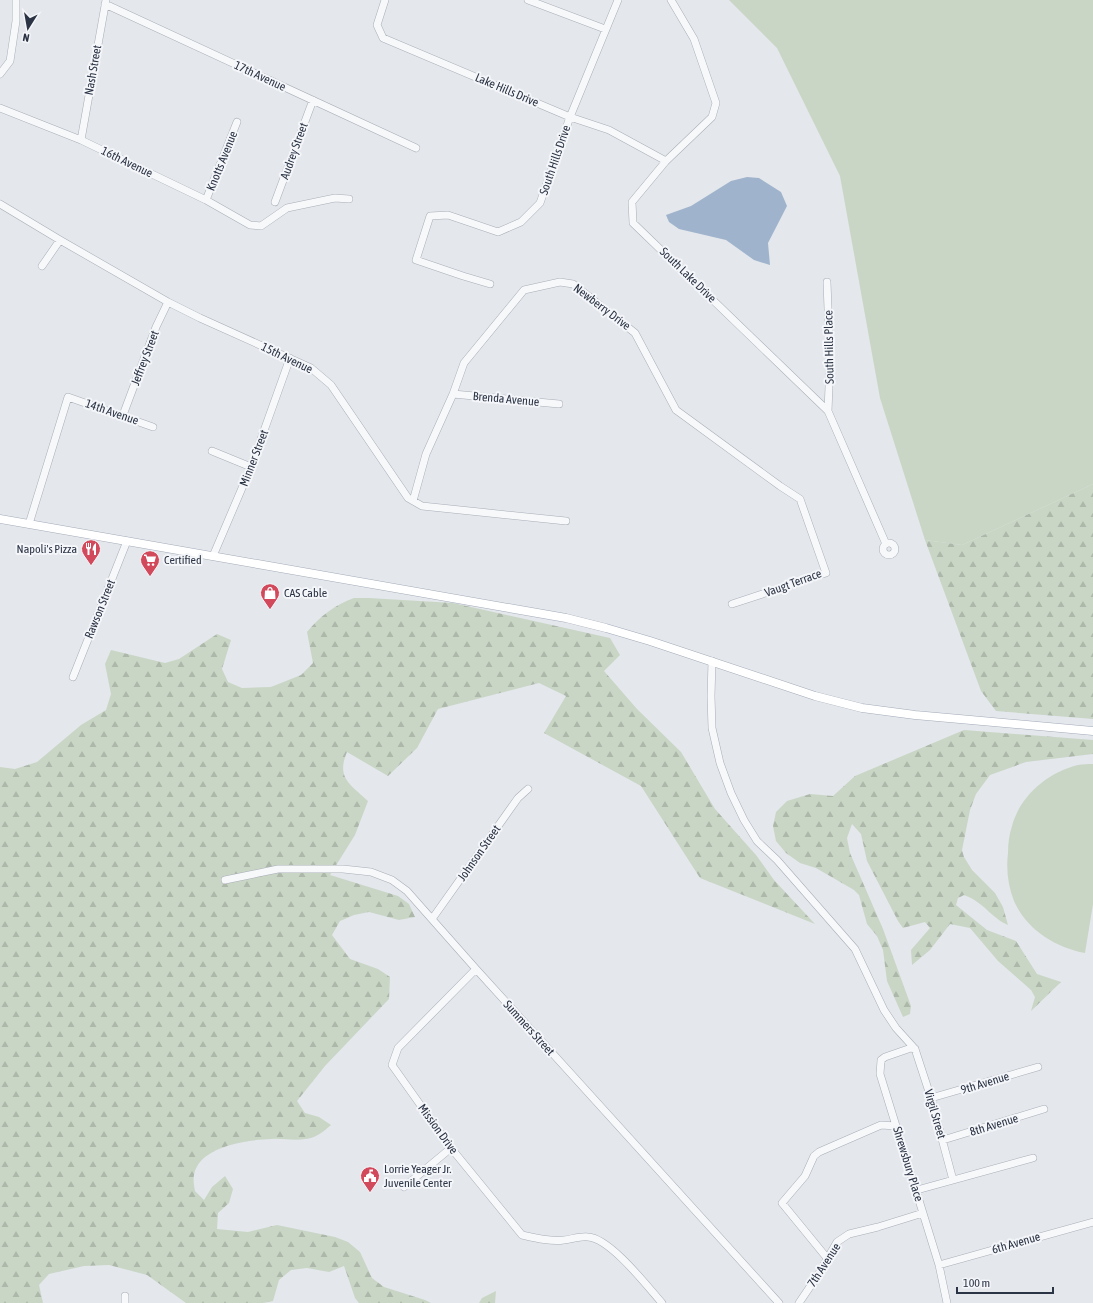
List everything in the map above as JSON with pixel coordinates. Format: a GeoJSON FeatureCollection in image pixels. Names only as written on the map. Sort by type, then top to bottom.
{"type":"FeatureCollection","features":[{"type":"Feature","properties":{"kind":"main road"},"geometry":{"type":"LineString","coordinates":[[0,519],[566,618],[606,628],[815,696],[862,708],[915,715],[1093,731]]}},
{"type":"Feature","properties":{"kind":"street"},"geometry":{"type":"LineString","coordinates":[[0,74],[10,61],[16,21],[16,0]]}},
{"type":"Feature","properties":{"kind":"street","name":"Lake Hills Drive"},"geometry":{"type":"LineString","coordinates":[[386,0],[377,25],[383,38],[570,117],[608,130],[666,161]]}},
{"type":"Feature","properties":{"kind":"street"},"geometry":{"type":"LineString","coordinates":[[528,0],[605,29]]}},
{"type":"Feature","properties":{"kind":"street","name":"South Hills Drive"},"geometry":{"type":"LineString","coordinates":[[490,284],[416,260],[430,216],[448,215],[498,232],[521,222],[540,203],[570,117],[618,0]]}},
{"type":"Feature","properties":{"kind":"street","name":"South Lake Drive"},"geometry":{"type":"LineString","coordinates":[[671,0],[694,39],[716,103],[712,117],[666,161],[632,202],[633,223],[828,411],[886,544]]}},
{"type":"Feature","properties":{"kind":"street","name":"17th Avenue"},"geometry":{"type":"LineString","coordinates":[[105,2],[416,148]]}},
{"type":"Feature","properties":{"kind":"street","name":"Nash Street"},"geometry":{"type":"LineString","coordinates":[[81,140],[105,2]]}},
{"type":"Feature","properties":{"kind":"street","name":"Audrey Street"},"geometry":{"type":"LineString","coordinates":[[275,202],[313,100]]}},
{"type":"Feature","properties":{"kind":"street","name":"16th Avenue"},"geometry":{"type":"LineString","coordinates":[[0,108],[81,140],[206,200],[250,225],[261,226],[287,208],[335,198],[349,199]]}},
{"type":"Feature","properties":{"kind":"street","name":"Knotts Avenue"},"geometry":{"type":"LineString","coordinates":[[206,200],[237,122]]}},
{"type":"Feature","properties":{"kind":"street","name":"15th Avenue"},"geometry":{"type":"LineString","coordinates":[[0,204],[168,302],[311,368],[331,385],[408,498],[413,501]]}},
{"type":"Feature","properties":{"kind":"street"},"geometry":{"type":"LineString","coordinates":[[42,266],[60,240]]}},
{"type":"Feature","properties":{"kind":"street","name":"Newberry Drive"},"geometry":{"type":"LineString","coordinates":[[413,501],[426,454],[453,394],[464,363],[524,290],[560,282],[573,284],[635,333],[676,410],[800,499]]}},
{"type":"Feature","properties":{"kind":"street","name":"South Hills Place"},"geometry":{"type":"LineString","coordinates":[[827,282],[830,362],[828,411]]}},
{"type":"Feature","properties":{"kind":"street","name":"Jeffrey Street"},"geometry":{"type":"LineString","coordinates":[[123,416],[156,327],[168,302]]}},
{"type":"Feature","properties":{"kind":"street","name":"Minner Street"},"geometry":{"type":"LineString","coordinates":[[213,556],[251,467],[290,358]]}},
{"type":"Feature","properties":{"kind":"street","name":"Brenda Avenue"},"geometry":{"type":"LineString","coordinates":[[453,394],[560,404]]}},
{"type":"Feature","properties":{"kind":"street","name":"14th Avenue"},"geometry":{"type":"LineString","coordinates":[[29,524],[68,397],[153,427]]}},
{"type":"Feature","properties":{"kind":"street"},"geometry":{"type":"LineString","coordinates":[[212,451],[251,467]]}},
{"type":"Feature","properties":{"kind":"street","name":"Vaugt Terrace"},"geometry":{"type":"LineString","coordinates":[[732,604],[826,573],[800,499]]}},
{"type":"Feature","properties":{"kind":"street"},"geometry":{"type":"LineString","coordinates":[[413,501],[422,506],[566,521]]}},
{"type":"Feature","properties":{"kind":"street","name":"Rawson Street"},"geometry":{"type":"LineString","coordinates":[[73,677],[127,541]]}},
{"type":"Feature","properties":{"kind":"street"},"geometry":{"type":"LineString","coordinates":[[712,662],[710,696],[712,728],[720,763],[731,793],[744,820],[757,841],[794,878],[855,949],[884,1010],[896,1028],[915,1049]]}},
{"type":"Feature","properties":{"kind":"street","name":"Johnson Street"},"geometry":{"type":"LineString","coordinates":[[432,919],[518,798],[528,789]]}},
{"type":"Feature","properties":{"kind":"street","name":"Summers Street"},"geometry":{"type":"LineString","coordinates":[[225,880],[278,869],[343,869],[371,872],[392,880],[407,891],[779,1303]]}},
{"type":"Feature","properties":{"kind":"street","name":"Mission Drive"},"geometry":{"type":"LineString","coordinates":[[476,969],[398,1048],[392,1065],[450,1148],[522,1235],[563,1241],[587,1236],[597,1238],[612,1248],[662,1303]]}},
{"type":"Feature","properties":{"kind":"street","name":"Shrewsbury Place"},"geometry":{"type":"LineString","coordinates":[[915,1049],[911,1048],[885,1056],[880,1063],[880,1074],[923,1213],[948,1303]]}},
{"type":"Feature","properties":{"kind":"street","name":"Virgil Street"},"geometry":{"type":"LineString","coordinates":[[915,1049],[931,1098],[953,1180]]}},
{"type":"Feature","properties":{"kind":"street","name":"9th Avenue"},"geometry":{"type":"LineString","coordinates":[[931,1098],[1038,1067]]}},
{"type":"Feature","properties":{"kind":"street","name":"8th Avenue"},"geometry":{"type":"LineString","coordinates":[[943,1140],[1044,1109]]}},
{"type":"Feature","properties":{"kind":"street"},"geometry":{"type":"LineString","coordinates":[[828,1258],[782,1203],[806,1176],[814,1156],[819,1152],[881,1125],[896,1126]]}},
{"type":"Feature","properties":{"kind":"street"},"geometry":{"type":"LineString","coordinates":[[404,1187],[450,1148]]}},
{"type":"Feature","properties":{"kind":"street"},"geometry":{"type":"LineString","coordinates":[[916,1190],[1033,1158]]}},
{"type":"Feature","properties":{"kind":"street","name":"7th Avenue"},"geometry":{"type":"LineString","coordinates":[[799,1303],[837,1242],[849,1234],[923,1213]]}},
{"type":"Feature","properties":{"kind":"street","name":"6th Avenue"},"geometry":{"type":"LineString","coordinates":[[938,1265],[1093,1222]]}},
{"type":"Feature","properties":{"kind":"green space"},"geometry":{"type":"Polygon","coordinates":[[[729,0],[1093,0],[1093,484],[962,545],[925,540],[880,398],[840,176],[777,48],[729,0]]]}},
{"type":"Feature","properties":{"kind":"green space"},"geometry":{"type":"Polygon","coordinates":[[[1093,484],[1093,719],[996,711],[981,691],[925,540],[962,545],[1093,484]]]}},
{"type":"Feature","properties":{"kind":"green space"},"geometry":{"type":"Polygon","coordinates":[[[354,598],[453,603],[610,638],[620,655],[604,671],[637,709],[681,752],[715,809],[756,855],[774,880],[815,924],[700,878],[641,786],[544,733],[566,696],[539,683],[438,709],[417,748],[388,776],[347,752],[344,761],[343,768],[347,780],[368,801],[355,835],[330,875],[398,896],[409,904],[415,917],[399,920],[369,912],[354,915],[340,921],[332,935],[350,959],[378,969],[390,977],[389,999],[325,1066],[297,1101],[305,1113],[319,1117],[331,1125],[319,1134],[309,1138],[297,1140],[275,1139],[250,1141],[225,1146],[205,1157],[198,1165],[194,1175],[195,1191],[204,1200],[212,1187],[225,1176],[233,1189],[229,1203],[218,1213],[217,1229],[248,1232],[277,1225],[335,1237],[348,1242],[360,1252],[372,1278],[384,1287],[431,1303],[359,1303],[355,1298],[344,1266],[329,1272],[307,1268],[291,1270],[279,1280],[273,1301],[263,1303],[186,1303],[147,1275],[109,1265],[84,1266],[49,1274],[39,1285],[43,1303],[0,1303],[0,767],[15,769],[37,762],[81,725],[106,710],[111,694],[105,664],[111,650],[165,663],[179,659],[217,634],[231,640],[222,669],[228,682],[242,688],[271,687],[301,675],[313,663],[307,632],[328,612],[340,604],[354,598]]]}},
{"type":"Feature","properties":{"kind":"green space"},"geometry":{"type":"Polygon","coordinates":[[[964,730],[1093,740],[1093,754],[1026,762],[990,775],[976,794],[970,810],[962,850],[964,857],[972,870],[995,893],[1003,907],[1008,925],[977,902],[964,895],[958,898],[956,905],[987,930],[1016,941],[1037,974],[1061,982],[1031,1011],[1035,997],[1031,990],[998,961],[970,928],[950,924],[930,950],[912,965],[911,950],[930,928],[925,922],[903,928],[867,861],[861,834],[852,824],[847,838],[850,853],[883,929],[911,1006],[910,1014],[903,1017],[887,981],[883,950],[877,936],[867,924],[859,895],[854,890],[816,868],[800,863],[786,853],[776,841],[773,826],[776,812],[787,801],[810,794],[833,796],[855,776],[964,730]]]}},
{"type":"Feature","properties":{"kind":"green space"},"geometry":{"type":"Polygon","coordinates":[[[1093,764],[1093,904],[1085,953],[1053,942],[1034,929],[1026,921],[1014,901],[1010,889],[1007,859],[1012,826],[1021,805],[1028,795],[1046,779],[1056,773],[1078,765],[1093,764]]]}},
{"type":"Feature","properties":{"kind":"green space"},"geometry":{"type":"Polygon","coordinates":[[[496,1291],[495,1303],[479,1303],[482,1298],[496,1291]]]}},
{"type":"Feature","properties":{"kind":"water"},"geometry":{"type":"Polygon","coordinates":[[[747,177],[759,178],[781,192],[787,206],[768,243],[770,265],[754,260],[726,240],[679,229],[669,222],[666,215],[691,206],[731,181],[747,177]]]}},
{"type":"Feature","properties":{"kind":"place","name":"Napoli's Pizza"},"geometry":{"type":"Point","coordinates":[91,566]}},
{"type":"Feature","properties":{"kind":"place","name":"Certified"},"geometry":{"type":"Point","coordinates":[150,577]}},
{"type":"Feature","properties":{"kind":"place","name":"CAS Cable"},"geometry":{"type":"Point","coordinates":[270,610]}},
{"type":"Feature","properties":{"kind":"place","name":"Lorrie Yeager Jr. Juvenile Center"},"geometry":{"type":"Point","coordinates":[370,1193]}}]}
